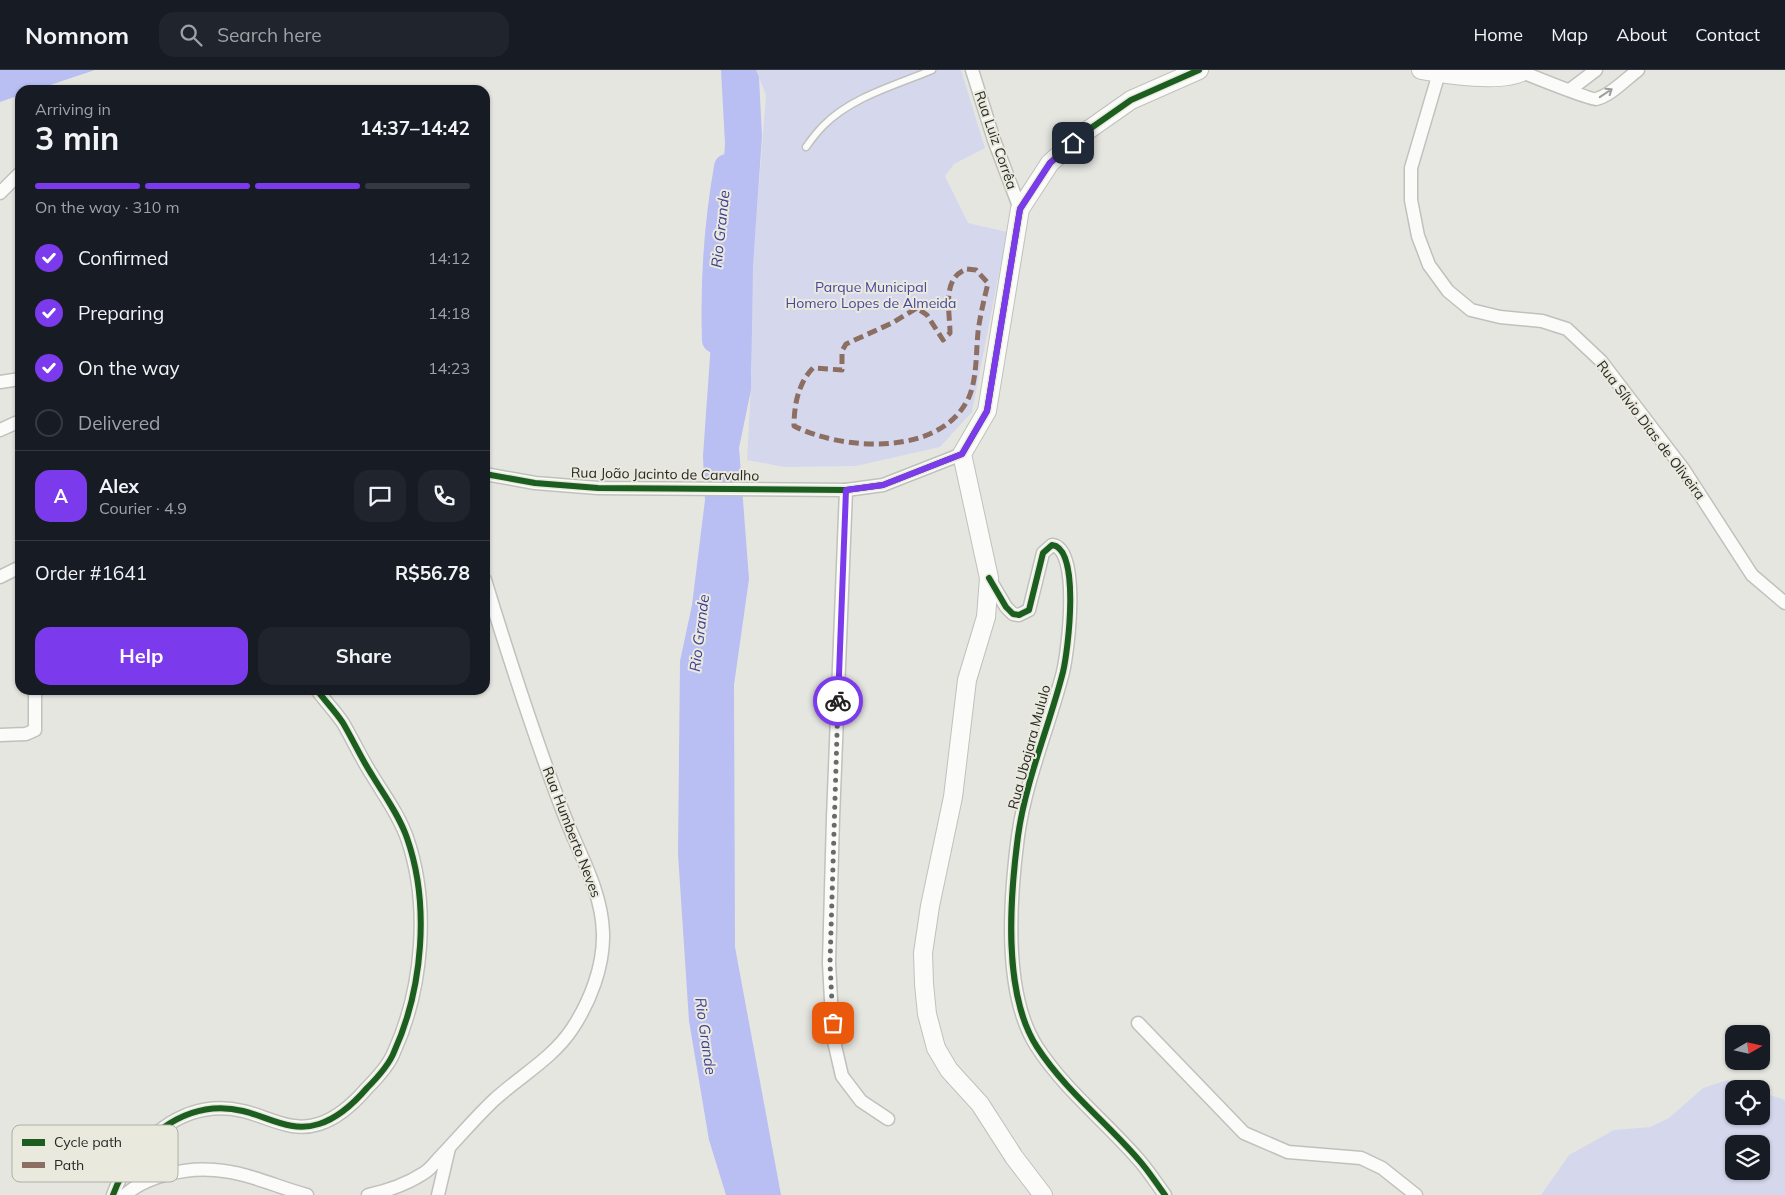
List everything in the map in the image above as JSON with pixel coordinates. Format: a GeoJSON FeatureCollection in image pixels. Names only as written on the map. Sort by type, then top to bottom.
{"type":"FeatureCollection","features":[{"type":"Feature","properties":{"kind":"street","name":"Rua Luiz Corrêa"},"geometry":{"type":"LineString","coordinates":[[972,70],[994,140],[1020,209]]}},
{"type":"Feature","properties":{"kind":"street"},"geometry":{"type":"LineString","coordinates":[[1043,1195],[1014,1157],[980,1104],[949,1070],[940,1055],[927,1014],[923,953],[930,906],[953,797],[967,680],[986,617],[989,578],[962,454],[987,411],[1020,209],[1050,163],[1084,133],[1131,100],[1199,70]]}},
{"type":"Feature","properties":{"kind":"street"},"geometry":{"type":"LineString","coordinates":[[1421,70],[1439,74],[1496,77],[1523,71],[1571,89],[1584,97],[1595,99],[1638,70]]}},
{"type":"Feature","properties":{"kind":"street"},"geometry":{"type":"LineString","coordinates":[[1571,89],[1596,70]]}},
{"type":"Feature","properties":{"kind":"street","name":"Rua Sílvio Dias de Oliveira"},"geometry":{"type":"LineString","coordinates":[[1439,74],[1410,168],[1410,200],[1418,236],[1429,265],[1448,292],[1471,310],[1500,317],[1542,321],[1567,329],[1601,360],[1684,470],[1752,575],[1785,602]]}},
{"type":"Feature","properties":{"kind":"street"},"geometry":{"type":"LineString","coordinates":[[0,193],[15,179]]}},
{"type":"Feature","properties":{"kind":"street"},"geometry":{"type":"LineString","coordinates":[[0,382],[15,380]]}},
{"type":"Feature","properties":{"kind":"street"},"geometry":{"type":"LineString","coordinates":[[0,430],[15,423]]}},
{"type":"Feature","properties":{"kind":"street","name":"Rua João Jacinto de Carvalho"},"geometry":{"type":"LineString","coordinates":[[490,475],[535,483],[598,488],[690,487],[846,490],[883,485],[962,454]]}},
{"type":"Feature","properties":{"kind":"street"},"geometry":{"type":"LineString","coordinates":[[846,490],[833,818],[830,963],[832,1037],[842,1076],[861,1101],[888,1119]]}},
{"type":"Feature","properties":{"kind":"street","name":"Rua Ubajara Mululo"},"geometry":{"type":"LineString","coordinates":[[989,578],[1006,607],[1013,614],[1024,614],[1028,610],[1043,554],[1052,545],[1057,545],[1062,548],[1071,593],[1063,670],[1031,775],[1018,835],[1014,881],[1012,953],[1016,988],[1025,1025],[1037,1047],[1072,1093],[1139,1160],[1165,1195]]}},
{"type":"Feature","properties":{"kind":"street"},"geometry":{"type":"LineString","coordinates":[[0,577],[15,570]]}},
{"type":"Feature","properties":{"kind":"street","name":"Rua Humberto Neves"},"geometry":{"type":"LineString","coordinates":[[368,1195],[397,1186],[425,1172],[475,1118],[508,1087],[542,1064],[572,1030],[588,1000],[601,961],[603,934],[600,908],[589,871],[557,796],[510,662],[490,596]]}},
{"type":"Feature","properties":{"kind":"street"},"geometry":{"type":"LineString","coordinates":[[0,735],[26,734],[35,730],[35,695]]}},
{"type":"Feature","properties":{"kind":"street"},"geometry":{"type":"LineString","coordinates":[[170,1125],[179,1118],[199,1111],[219,1108],[253,1114],[286,1126],[320,1124],[338,1114],[359,1098],[394,1054],[414,992],[419,948],[419,910],[415,865],[407,836],[394,810],[342,721],[321,695]]}},
{"type":"Feature","properties":{"kind":"street"},"geometry":{"type":"LineString","coordinates":[[1138,1023],[1244,1133],[1288,1152],[1361,1158],[1382,1168],[1416,1195]]}},
{"type":"Feature","properties":{"kind":"street"},"geometry":{"type":"LineString","coordinates":[[438,1195],[449,1148]]}},
{"type":"Feature","properties":{"kind":"street"},"geometry":{"type":"LineString","coordinates":[[178,1173],[215,1170],[307,1195]]}},
{"type":"Feature","properties":{"kind":"street"},"geometry":{"type":"LineString","coordinates":[[113,1195],[118,1182]]}},
{"type":"Feature","properties":{"kind":"street"},"geometry":{"type":"LineString","coordinates":[[125,1195],[131,1189],[146,1182]]}},
{"type":"Feature","properties":{"kind":"lane"},"geometry":{"type":"LineString","coordinates":[[806,146],[824,125],[845,109],[870,96],[932,70]]}},
{"type":"Feature","properties":{"kind":"green space","name":"Parque Municipal Homero Lopes de Almeida"},"geometry":{"type":"Polygon","coordinates":[[[756,70],[961,70],[985,148],[954,164],[945,176],[968,223],[1007,232],[972,412],[940,447],[856,466],[784,467],[747,460],[752,367],[750,300],[766,95],[756,70]]]}},
{"type":"Feature","properties":{"kind":"green space"},"geometry":{"type":"Polygon","coordinates":[[[1725,1081],[1725,1125],[1770,1125],[1770,1095],[1785,1100],[1785,1195],[1541,1195],[1569,1155],[1614,1130],[1650,1127],[1669,1118],[1703,1088],[1725,1081]]]}},
{"type":"Feature","properties":{"kind":"water"},"geometry":{"type":"Polygon","coordinates":[[[0,70],[95,70],[50,85],[15,85],[15,97],[0,102],[0,70]]]}},
{"type":"Feature","properties":{"kind":"water"},"geometry":{"type":"Polygon","coordinates":[[[721,70],[756,70],[759,77],[762,136],[753,266],[751,390],[739,448],[749,579],[734,685],[735,947],[781,1195],[726,1195],[709,1140],[689,1021],[678,854],[680,661],[692,605],[705,500],[703,456],[725,144],[721,70]]]}},
{"type":"Feature","properties":{"kind":"waterway","name":"Rio Grande"},"geometry":{"type":"LineString","coordinates":[[715,340],[716,253],[727,167]]}},
{"type":"Feature","properties":{"kind":"marked path"},"geometry":{"type":"LineString","coordinates":[[967,269],[976,270],[988,283],[979,326],[974,382],[969,397],[956,416],[937,430],[915,439],[890,443],[864,444],[838,440],[814,434],[794,426],[798,395],[808,374],[813,368],[842,370],[842,351],[846,344],[892,323],[917,308],[927,315],[943,340],[950,333],[950,287],[959,273],[967,269]]}},
{"type":"Feature","properties":{"kind":"cycle path"},"geometry":{"type":"LineString","coordinates":[[490,475],[535,483],[598,488],[846,490],[883,485],[962,454],[987,411],[1020,209],[1050,163],[1084,133],[1131,100],[1199,70]]}},
{"type":"Feature","properties":{"kind":"cycle path"},"geometry":{"type":"LineString","coordinates":[[989,578],[1006,607],[1013,614],[1019,615],[1029,610],[1043,553],[1052,545],[1061,550],[1067,563],[1070,581],[1069,623],[1063,672],[1026,794],[1018,836],[1011,915],[1013,973],[1018,1000],[1026,1025],[1037,1047],[1048,1063],[1138,1159],[1165,1195]]}},
{"type":"Feature","properties":{"kind":"cycle path"},"geometry":{"type":"LineString","coordinates":[[168,1125],[200,1111],[221,1108],[243,1111],[299,1127],[319,1124],[346,1109],[382,1071],[389,1062],[404,1027],[417,974],[420,946],[419,890],[414,864],[407,838],[396,813],[368,769],[343,723],[321,695]]}},
{"type":"Feature","properties":{"kind":"cycle path"},"geometry":{"type":"LineString","coordinates":[[113,1195],[119,1182]]}},
{"type":"Feature","properties":{"kind":"way so far"},"geometry":{"type":"LineString","coordinates":[[833,1023],[830,963],[838,701]]}},
{"type":"Feature","properties":{"kind":"route"},"geometry":{"type":"LineString","coordinates":[[838,701],[846,490],[883,485],[916,474],[962,454],[975,435],[987,411],[995,372],[1020,209],[1050,163],[1073,143]]}}]}
